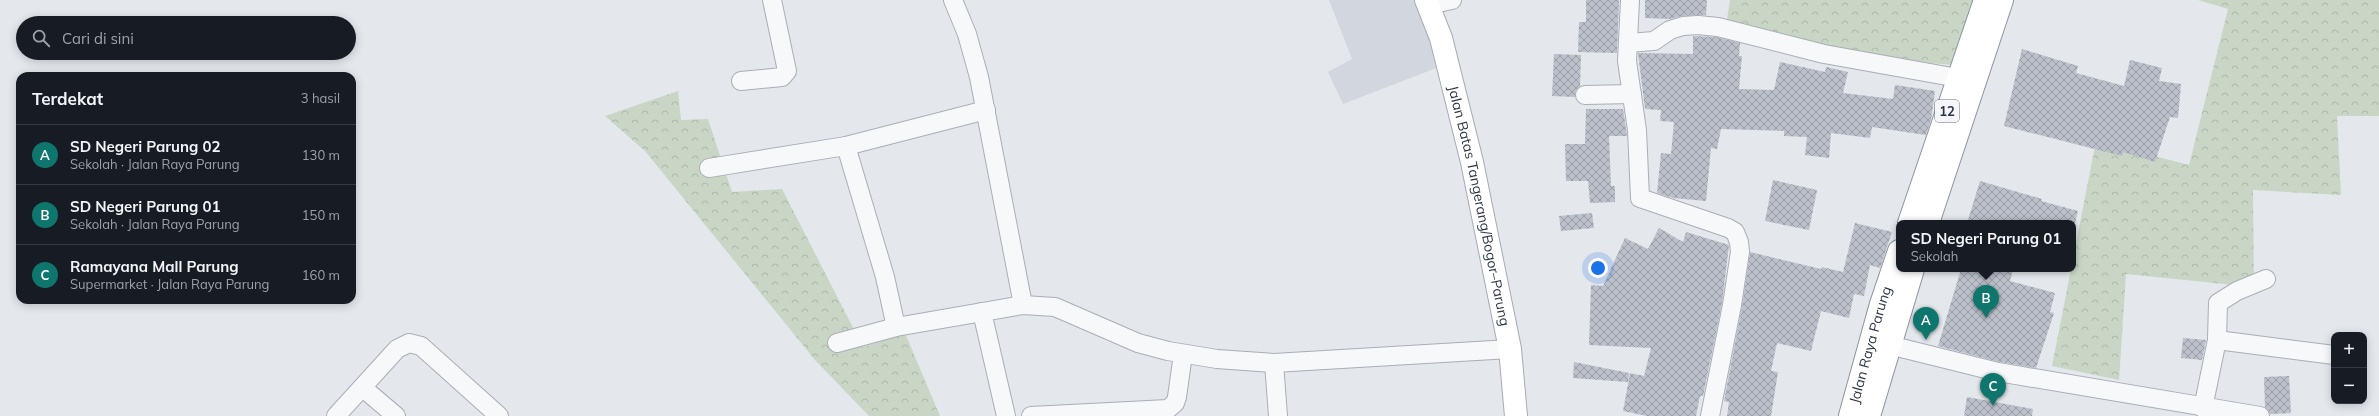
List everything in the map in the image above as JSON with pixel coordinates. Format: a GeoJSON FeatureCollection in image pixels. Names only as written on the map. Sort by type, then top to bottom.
{"type":"FeatureCollection","features":[{"type":"Feature","properties":{"kind":"main road","name":"12"},"geometry":{"type":"LineString","coordinates":[[1909,220],[1985,0]]}},
{"type":"Feature","properties":{"kind":"main road","name":"12"},"geometry":{"type":"LineString","coordinates":[[1929,220],[2002,0]]}},
{"type":"Feature","properties":{"kind":"main road","name":"Jalan Batas Tangerang/Bogor–Parung"},"geometry":{"type":"LineString","coordinates":[[1427,2],[1441,38],[1461,115],[1501,297],[1510,349],[1516,416]]}},
{"type":"Feature","properties":{"kind":"main road","name":"Jalan Raya Parung"},"geometry":{"type":"LineString","coordinates":[[1869,416],[1896,266]]}},
{"type":"Feature","properties":{"kind":"main road","name":"Jalan Raya Parung"},"geometry":{"type":"LineString","coordinates":[[1850,416],[1912,272]]}},
{"type":"Feature","properties":{"kind":"street"},"geometry":{"type":"LineString","coordinates":[[742,81],[782,77],[786,71],[772,0]]}},
{"type":"Feature","properties":{"kind":"street"},"geometry":{"type":"LineString","coordinates":[[953,0],[967,34],[986,110],[1023,305]]}},
{"type":"Feature","properties":{"kind":"street"},"geometry":{"type":"LineString","coordinates":[[1427,2],[1452,0]]}},
{"type":"Feature","properties":{"kind":"street"},"geometry":{"type":"LineString","coordinates":[[1630,0],[1628,61],[1638,136],[1640,198],[1728,228],[1735,232],[1739,242],[1740,252],[1732,304],[1710,416]]}},
{"type":"Feature","properties":{"kind":"street"},"geometry":{"type":"LineString","coordinates":[[1628,43],[1654,41],[1670,30],[1683,26],[1718,26],[1824,54],[1958,78]]}},
{"type":"Feature","properties":{"kind":"street"},"geometry":{"type":"LineString","coordinates":[[1585,95],[1632,94]]}},
{"type":"Feature","properties":{"kind":"street"},"geometry":{"type":"LineString","coordinates":[[709,168],[846,146],[986,110]]}},
{"type":"Feature","properties":{"kind":"street"},"geometry":{"type":"LineString","coordinates":[[846,146],[885,277],[896,327]]}},
{"type":"Feature","properties":{"kind":"street"},"geometry":{"type":"LineString","coordinates":[[2203,408],[2217,340],[2218,303],[2236,291],[2266,279]]}},
{"type":"Feature","properties":{"kind":"street"},"geometry":{"type":"LineString","coordinates":[[837,343],[896,327],[1023,305],[1056,307],[1138,343],[1183,354],[1217,360],[1274,363],[1510,349]]}},
{"type":"Feature","properties":{"kind":"street"},"geometry":{"type":"LineString","coordinates":[[982,312],[1006,416]]}},
{"type":"Feature","properties":{"kind":"street"},"geometry":{"type":"LineString","coordinates":[[2217,340],[2331,355]]}},
{"type":"Feature","properties":{"kind":"street"},"geometry":{"type":"LineString","coordinates":[[336,416],[397,349],[409,343],[417,344],[498,416]]}},
{"type":"Feature","properties":{"kind":"street"},"geometry":{"type":"LineString","coordinates":[[1881,343],[1998,372],[2203,408],[2260,416]]}},
{"type":"Feature","properties":{"kind":"street"},"geometry":{"type":"LineString","coordinates":[[1031,416],[1168,409],[1175,403],[1177,397],[1183,354]]}},
{"type":"Feature","properties":{"kind":"street"},"geometry":{"type":"LineString","coordinates":[[1274,363],[1278,416]]}},
{"type":"Feature","properties":{"kind":"street"},"geometry":{"type":"LineString","coordinates":[[363,388],[396,416]]}},
{"type":"Feature","properties":{"kind":"shaded area"},"geometry":{"type":"Polygon","coordinates":[[[1329,0],[1423,0],[1444,65],[1343,104],[1328,72],[1352,59],[1329,0]]]}},
{"type":"Feature","properties":{"kind":"green space"},"geometry":{"type":"Polygon","coordinates":[[[1730,0],[1991,0],[1969,66],[1873,59],[1726,26],[1730,0]]]}},
{"type":"Feature","properties":{"kind":"green space"},"geometry":{"type":"Polygon","coordinates":[[[2198,0],[2379,0],[2379,116],[2337,116],[2341,195],[2253,190],[2254,287],[2126,274],[2119,380],[2052,366],[2070,272],[2076,272],[2076,244],[2096,141],[2189,165],[2228,9],[2198,0]]]}},
{"type":"Feature","properties":{"kind":"green space"},"geometry":{"type":"Polygon","coordinates":[[[678,91],[681,120],[708,119],[732,192],[782,189],[863,347],[905,333],[940,416],[869,416],[815,360],[645,151],[605,116],[678,91]]]}},
{"type":"Feature","properties":{"kind":"building"},"geometry":{"type":"Polygon","coordinates":[[[1586,0],[1619,0],[1617,53],[1578,52],[1579,22],[1586,22],[1586,0]]]}},
{"type":"Feature","properties":{"kind":"building"},"geometry":{"type":"Polygon","coordinates":[[[1645,0],[1707,0],[1706,15],[1682,16],[1670,19],[1645,18],[1645,0]]]}},
{"type":"Feature","properties":{"kind":"building"},"geometry":{"type":"Polygon","coordinates":[[[1693,36],[1716,37],[1740,43],[1739,56],[1742,56],[1739,89],[1774,90],[1780,62],[1825,72],[1826,67],[1848,72],[1843,93],[1893,99],[1895,85],[1935,91],[1931,120],[1926,135],[1872,127],[1870,138],[1831,133],[1829,158],[1805,155],[1807,137],[1784,136],[1784,131],[1721,129],[1717,149],[1711,148],[1706,201],[1673,198],[1657,193],[1661,153],[1671,154],[1674,122],[1660,121],[1661,110],[1645,109],[1638,53],[1693,54],[1693,36]]]}},
{"type":"Feature","properties":{"kind":"building"},"geometry":{"type":"Polygon","coordinates":[[[2022,49],[2078,66],[2076,73],[2124,86],[2130,60],[2162,68],[2159,81],[2181,84],[2178,118],[2170,117],[2155,162],[2123,152],[2122,156],[2004,126],[2022,49]]]}},
{"type":"Feature","properties":{"kind":"building"},"geometry":{"type":"Polygon","coordinates":[[[1554,54],[1581,55],[1580,86],[1576,90],[1575,97],[1552,96],[1554,54]]]}},
{"type":"Feature","properties":{"kind":"building"},"geometry":{"type":"Polygon","coordinates":[[[1586,109],[1623,109],[1627,136],[1609,136],[1611,186],[1615,186],[1615,202],[1590,203],[1588,181],[1566,181],[1565,144],[1585,144],[1586,109]]]}},
{"type":"Feature","properties":{"kind":"building"},"geometry":{"type":"Polygon","coordinates":[[[1773,180],[1817,190],[1809,230],[1765,221],[1773,180]]]}},
{"type":"Feature","properties":{"kind":"building"},"geometry":{"type":"Polygon","coordinates":[[[1980,181],[2042,199],[2041,201],[2078,211],[2076,220],[1968,220],[1980,181]]]}},
{"type":"Feature","properties":{"kind":"building"},"geometry":{"type":"Polygon","coordinates":[[[1592,213],[1594,228],[1561,231],[1559,216],[1592,213]]]}},
{"type":"Feature","properties":{"kind":"building"},"geometry":{"type":"Polygon","coordinates":[[[1855,223],[1892,232],[1880,268],[1870,265],[1864,296],[1854,294],[1849,318],[1821,311],[1811,351],[1777,343],[1771,371],[1778,372],[1771,416],[1727,416],[1729,402],[1724,401],[1742,307],[1750,252],[1821,269],[1822,267],[1843,272],[1855,223]]]}},
{"type":"Feature","properties":{"kind":"building"},"geometry":{"type":"Polygon","coordinates":[[[1659,228],[1683,242],[1686,232],[1729,245],[1722,303],[1703,396],[1700,396],[1696,416],[1647,416],[1623,411],[1630,373],[1644,376],[1651,348],[1589,345],[1591,285],[1603,286],[1625,238],[1648,249],[1659,228]]]}},
{"type":"Feature","properties":{"kind":"building"},"geometry":{"type":"Polygon","coordinates":[[[1960,272],[2012,272],[2010,281],[2055,293],[2050,312],[2054,313],[2036,368],[2000,362],[1938,346],[1960,272]]]}},
{"type":"Feature","properties":{"kind":"building"},"geometry":{"type":"Polygon","coordinates":[[[2183,338],[2206,340],[2202,360],[2181,358],[2183,338]]]}},
{"type":"Feature","properties":{"kind":"building"},"geometry":{"type":"Polygon","coordinates":[[[1574,362],[1629,373],[1628,382],[1573,378],[1574,362]]]}},
{"type":"Feature","properties":{"kind":"building"},"geometry":{"type":"Polygon","coordinates":[[[2289,376],[2291,413],[2270,414],[2265,407],[2264,377],[2289,376]]]}},
{"type":"Feature","properties":{"kind":"building"},"geometry":{"type":"Polygon","coordinates":[[[1967,397],[2033,409],[2032,416],[1964,416],[1967,397]]]}},
{"type":"Feature","properties":{"kind":"place","name":"SD Negeri Parung 01"},"geometry":{"type":"Point","coordinates":[1986,318]}},
{"type":"Feature","properties":{"kind":"place","name":"SD Negeri Parung 02"},"geometry":{"type":"Point","coordinates":[1926,340]}},
{"type":"Feature","properties":{"kind":"place","name":"Ramayana Mall Parung"},"geometry":{"type":"Point","coordinates":[1993,406]}}]}
